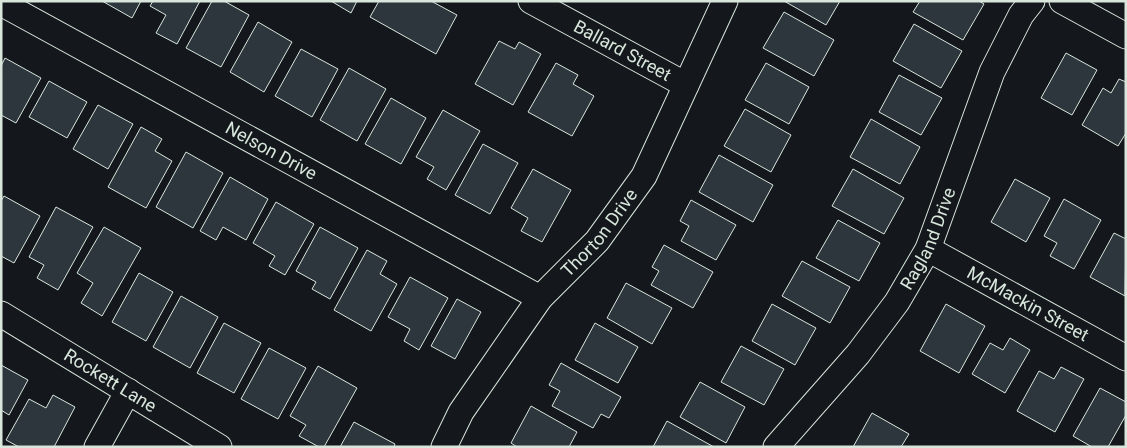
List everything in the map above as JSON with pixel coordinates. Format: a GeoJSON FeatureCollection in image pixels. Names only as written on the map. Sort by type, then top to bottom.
{"type":"FeatureCollection","features":[{"type":"Feature","properties":{"kind":"street","name":"Ballard Street"},"geometry":{"type":"LineString","coordinates":[[532,1],[686,85]]}},
{"type":"Feature","properties":{"kind":"street","name":"Thorton Drive"},"geometry":{"type":"LineString","coordinates":[[444,447],[461,412],[540,298],[597,241],[644,176],[725,1]]}},
{"type":"Feature","properties":{"kind":"street","name":"Ragland Drive"},"geometry":{"type":"LineString","coordinates":[[776,447],[858,354],[896,302],[928,249],[992,72],[1021,15],[1032,1]]}},
{"type":"Feature","properties":{"kind":"street"},"geometry":{"type":"LineString","coordinates":[[1062,1],[1126,36]]}},
{"type":"Feature","properties":{"kind":"street","name":"Nelson Drive"},"geometry":{"type":"LineString","coordinates":[[1,3],[540,298]]}},
{"type":"Feature","properties":{"kind":"street","name":"McMackin Street"},"geometry":{"type":"LineString","coordinates":[[928,249],[1126,358]]}},
{"type":"Feature","properties":{"kind":"street","name":"Rockett Lane"},"geometry":{"type":"LineString","coordinates":[[1,314],[219,447]]}},
{"type":"Feature","properties":{"kind":"street"},"geometry":{"type":"LineString","coordinates":[[97,447],[128,391]]}},
{"type":"Feature","properties":{"kind":"building"},"geometry":{"type":"Polygon","coordinates":[[[102,1],[141,1],[132,18],[102,1]]]}},
{"type":"Feature","properties":{"kind":"building"},"geometry":{"type":"Polygon","coordinates":[[[153,1],[200,1],[177,44],[156,33],[166,15],[150,6],[153,1]]]}},
{"type":"Feature","properties":{"kind":"building"},"geometry":{"type":"Polygon","coordinates":[[[212,1],[224,1],[249,15],[221,67],[186,48],[212,1]]]}},
{"type":"Feature","properties":{"kind":"building"},"geometry":{"type":"Polygon","coordinates":[[[331,1],[357,1],[351,13],[331,1]]]}},
{"type":"Feature","properties":{"kind":"building"},"geometry":{"type":"Polygon","coordinates":[[[379,1],[431,1],[457,15],[436,54],[370,17],[379,1]]]}},
{"type":"Feature","properties":{"kind":"building"},"geometry":{"type":"Polygon","coordinates":[[[784,1],[840,1],[826,25],[784,1]]]}},
{"type":"Feature","properties":{"kind":"building"},"geometry":{"type":"Polygon","coordinates":[[[920,1],[979,1],[984,4],[963,40],[913,12],[920,1]]]}},
{"type":"Feature","properties":{"kind":"building"},"geometry":{"type":"Polygon","coordinates":[[[784,12],[834,40],[814,76],[763,48],[784,12]]]}},
{"type":"Feature","properties":{"kind":"building"},"geometry":{"type":"Polygon","coordinates":[[[258,22],[292,42],[264,92],[230,72],[258,22]]]}},
{"type":"Feature","properties":{"kind":"building"},"geometry":{"type":"Polygon","coordinates":[[[914,24],[962,51],[941,88],[893,61],[914,24]]]}},
{"type":"Feature","properties":{"kind":"building"},"geometry":{"type":"Polygon","coordinates":[[[499,41],[515,49],[519,42],[541,54],[513,105],[475,84],[499,41]]]}},
{"type":"Feature","properties":{"kind":"building"},"geometry":{"type":"Polygon","coordinates":[[[301,49],[338,69],[312,117],[275,96],[301,49]]]}},
{"type":"Feature","properties":{"kind":"building"},"geometry":{"type":"Polygon","coordinates":[[[1066,53],[1097,70],[1072,115],[1041,98],[1066,53]]]}},
{"type":"Feature","properties":{"kind":"building"},"geometry":{"type":"Polygon","coordinates":[[[5,58],[41,78],[16,123],[1,115],[1,66],[5,58]]]}},
{"type":"Feature","properties":{"kind":"building"},"geometry":{"type":"Polygon","coordinates":[[[556,63],[578,75],[573,84],[594,96],[572,136],[528,112],[556,63]]]}},
{"type":"Feature","properties":{"kind":"building"},"geometry":{"type":"Polygon","coordinates":[[[766,63],[809,87],[789,124],[745,100],[766,63]]]}},
{"type":"Feature","properties":{"kind":"building"},"geometry":{"type":"Polygon","coordinates":[[[349,68],[386,89],[357,141],[320,120],[349,68]]]}},
{"type":"Feature","properties":{"kind":"building"},"geometry":{"type":"Polygon","coordinates":[[[899,75],[942,98],[921,135],[879,112],[899,75]]]}},
{"type":"Feature","properties":{"kind":"building"},"geometry":{"type":"Polygon","coordinates":[[[1119,79],[1126,82],[1126,133],[1118,146],[1082,125],[1103,88],[1111,93],[1119,79]]]}},
{"type":"Feature","properties":{"kind":"building"},"geometry":{"type":"Polygon","coordinates":[[[49,81],[87,102],[67,138],[29,117],[49,81]]]}},
{"type":"Feature","properties":{"kind":"building"},"geometry":{"type":"Polygon","coordinates":[[[391,98],[426,118],[401,164],[365,144],[391,98]]]}},
{"type":"Feature","properties":{"kind":"building"},"geometry":{"type":"Polygon","coordinates":[[[98,105],[133,124],[108,169],[73,149],[98,105]]]}},
{"type":"Feature","properties":{"kind":"building"},"geometry":{"type":"Polygon","coordinates":[[[745,109],[791,135],[771,172],[724,146],[745,109]]]}},
{"type":"Feature","properties":{"kind":"building"},"geometry":{"type":"Polygon","coordinates":[[[443,110],[480,131],[446,190],[427,179],[434,167],[416,157],[443,110]]]}},
{"type":"Feature","properties":{"kind":"building"},"geometry":{"type":"Polygon","coordinates":[[[871,119],[920,147],[900,184],[850,157],[871,119]]]}},
{"type":"Feature","properties":{"kind":"building"},"geometry":{"type":"Polygon","coordinates":[[[141,127],[162,139],[155,151],[172,161],[146,208],[108,187],[141,127]]]}},
{"type":"Feature","properties":{"kind":"building"},"geometry":{"type":"Polygon","coordinates":[[[483,144],[518,163],[490,214],[455,195],[483,144]]]}},
{"type":"Feature","properties":{"kind":"building"},"geometry":{"type":"Polygon","coordinates":[[[186,152],[223,173],[193,228],[156,207],[186,152]]]}},
{"type":"Feature","properties":{"kind":"building"},"geometry":{"type":"Polygon","coordinates":[[[719,155],[773,185],[753,222],[699,192],[719,155]]]}},
{"type":"Feature","properties":{"kind":"building"},"geometry":{"type":"Polygon","coordinates":[[[533,169],[571,190],[542,242],[521,231],[528,218],[511,208],[533,169]]]}},
{"type":"Feature","properties":{"kind":"building"},"geometry":{"type":"Polygon","coordinates":[[[853,169],[904,198],[884,234],[832,206],[853,169]]]}},
{"type":"Feature","properties":{"kind":"building"},"geometry":{"type":"Polygon","coordinates":[[[230,177],[268,199],[246,240],[223,227],[216,240],[200,231],[230,177]]]}},
{"type":"Feature","properties":{"kind":"building"},"geometry":{"type":"Polygon","coordinates":[[[1015,179],[1050,198],[1026,242],[991,222],[1015,179]]]}},
{"type":"Feature","properties":{"kind":"building"},"geometry":{"type":"Polygon","coordinates":[[[4,196],[40,216],[14,263],[1,256],[1,201],[4,196]]]}},
{"type":"Feature","properties":{"kind":"building"},"geometry":{"type":"Polygon","coordinates":[[[1064,199],[1101,220],[1074,269],[1050,256],[1057,243],[1044,236],[1064,199]]]}},
{"type":"Feature","properties":{"kind":"building"},"geometry":{"type":"Polygon","coordinates":[[[691,200],[736,225],[716,260],[681,241],[689,226],[680,221],[691,200]]]}},
{"type":"Feature","properties":{"kind":"building"},"geometry":{"type":"Polygon","coordinates":[[[276,202],[314,224],[285,275],[269,266],[275,256],[253,243],[276,202]]]}},
{"type":"Feature","properties":{"kind":"building"},"geometry":{"type":"Polygon","coordinates":[[[56,207],[93,227],[58,290],[37,278],[44,265],[29,257],[56,207]]]}},
{"type":"Feature","properties":{"kind":"building"},"geometry":{"type":"Polygon","coordinates":[[[838,220],[880,243],[859,281],[816,258],[838,220]]]}},
{"type":"Feature","properties":{"kind":"building"},"geometry":{"type":"Polygon","coordinates":[[[104,227],[141,248],[102,316],[81,303],[93,283],[77,273],[104,227]]]}},
{"type":"Feature","properties":{"kind":"building"},"geometry":{"type":"Polygon","coordinates":[[[320,227],[358,248],[330,299],[312,289],[316,282],[296,271],[320,227]]]}},
{"type":"Feature","properties":{"kind":"building"},"geometry":{"type":"Polygon","coordinates":[[[1114,233],[1126,239],[1125,296],[1090,277],[1114,233]]]}},
{"type":"Feature","properties":{"kind":"building"},"geometry":{"type":"Polygon","coordinates":[[[664,245],[713,272],[693,308],[651,285],[659,271],[652,267],[664,245]]]}},
{"type":"Feature","properties":{"kind":"building"},"geometry":{"type":"Polygon","coordinates":[[[367,250],[387,261],[380,274],[397,284],[371,331],[334,310],[367,250]]]}},
{"type":"Feature","properties":{"kind":"building"},"geometry":{"type":"Polygon","coordinates":[[[802,261],[850,287],[830,323],[782,296],[802,261]]]}},
{"type":"Feature","properties":{"kind":"building"},"geometry":{"type":"Polygon","coordinates":[[[139,273],[173,292],[146,341],[112,322],[139,273]]]}},
{"type":"Feature","properties":{"kind":"building"},"geometry":{"type":"Polygon","coordinates":[[[410,277],[448,298],[419,350],[404,341],[410,329],[388,317],[410,277]]]}},
{"type":"Feature","properties":{"kind":"building"},"geometry":{"type":"Polygon","coordinates":[[[626,283],[672,308],[652,344],[607,318],[626,283]]]}},
{"type":"Feature","properties":{"kind":"building"},"geometry":{"type":"Polygon","coordinates":[[[181,296],[218,317],[190,368],[153,347],[181,296]]]}},
{"type":"Feature","properties":{"kind":"building"},"geometry":{"type":"Polygon","coordinates":[[[457,299],[481,312],[455,359],[431,346],[457,299]]]}},
{"type":"Feature","properties":{"kind":"building"},"geometry":{"type":"Polygon","coordinates":[[[772,304],[816,328],[795,365],[752,341],[772,304]]]}},
{"type":"Feature","properties":{"kind":"building"},"geometry":{"type":"Polygon","coordinates":[[[946,304],[985,326],[959,373],[920,351],[946,304]]]}},
{"type":"Feature","properties":{"kind":"building"},"geometry":{"type":"Polygon","coordinates":[[[224,323],[261,343],[234,393],[197,373],[224,323]]]}},
{"type":"Feature","properties":{"kind":"building"},"geometry":{"type":"Polygon","coordinates":[[[595,323],[638,347],[618,383],[575,360],[595,323]]]}},
{"type":"Feature","properties":{"kind":"building"},"geometry":{"type":"Polygon","coordinates":[[[1010,338],[1030,350],[1005,393],[972,374],[990,343],[1003,350],[1010,338]]]}},
{"type":"Feature","properties":{"kind":"building"},"geometry":{"type":"Polygon","coordinates":[[[741,346],[784,369],[764,405],[721,382],[741,346]]]}},
{"type":"Feature","properties":{"kind":"building"},"geometry":{"type":"Polygon","coordinates":[[[269,348],[306,368],[278,419],[241,399],[269,348]]]}},
{"type":"Feature","properties":{"kind":"building"},"geometry":{"type":"Polygon","coordinates":[[[561,363],[621,397],[609,418],[601,414],[593,428],[552,406],[560,391],[549,385],[561,363]]]}},
{"type":"Feature","properties":{"kind":"building"},"geometry":{"type":"Polygon","coordinates":[[[1,365],[28,380],[9,415],[1,410],[1,365]]]}},
{"type":"Feature","properties":{"kind":"building"},"geometry":{"type":"Polygon","coordinates":[[[318,366],[357,388],[324,447],[319,447],[299,436],[306,425],[290,416],[318,366]]]}},
{"type":"Feature","properties":{"kind":"building"},"geometry":{"type":"Polygon","coordinates":[[[1061,367],[1084,379],[1055,432],[1017,411],[1039,371],[1054,379],[1061,367]]]}},
{"type":"Feature","properties":{"kind":"building"},"geometry":{"type":"Polygon","coordinates":[[[700,382],[745,407],[726,443],[680,417],[700,382]]]}},
{"type":"Feature","properties":{"kind":"building"},"geometry":{"type":"Polygon","coordinates":[[[1100,388],[1126,402],[1126,415],[1108,447],[1092,447],[1073,436],[1100,388]]]}},
{"type":"Feature","properties":{"kind":"building"},"geometry":{"type":"Polygon","coordinates":[[[53,395],[75,407],[54,447],[19,447],[6,440],[29,399],[46,408],[53,395]]]}},
{"type":"Feature","properties":{"kind":"building"},"geometry":{"type":"Polygon","coordinates":[[[531,406],[577,432],[569,447],[517,447],[511,443],[531,406]]]}},
{"type":"Feature","properties":{"kind":"building"},"geometry":{"type":"Polygon","coordinates":[[[872,413],[909,434],[901,447],[853,447],[872,413]]]}},
{"type":"Feature","properties":{"kind":"building"},"geometry":{"type":"Polygon","coordinates":[[[667,421],[714,447],[653,447],[667,421]]]}},
{"type":"Feature","properties":{"kind":"building"},"geometry":{"type":"Polygon","coordinates":[[[354,422],[395,444],[394,447],[340,447],[354,422]]]}}]}
